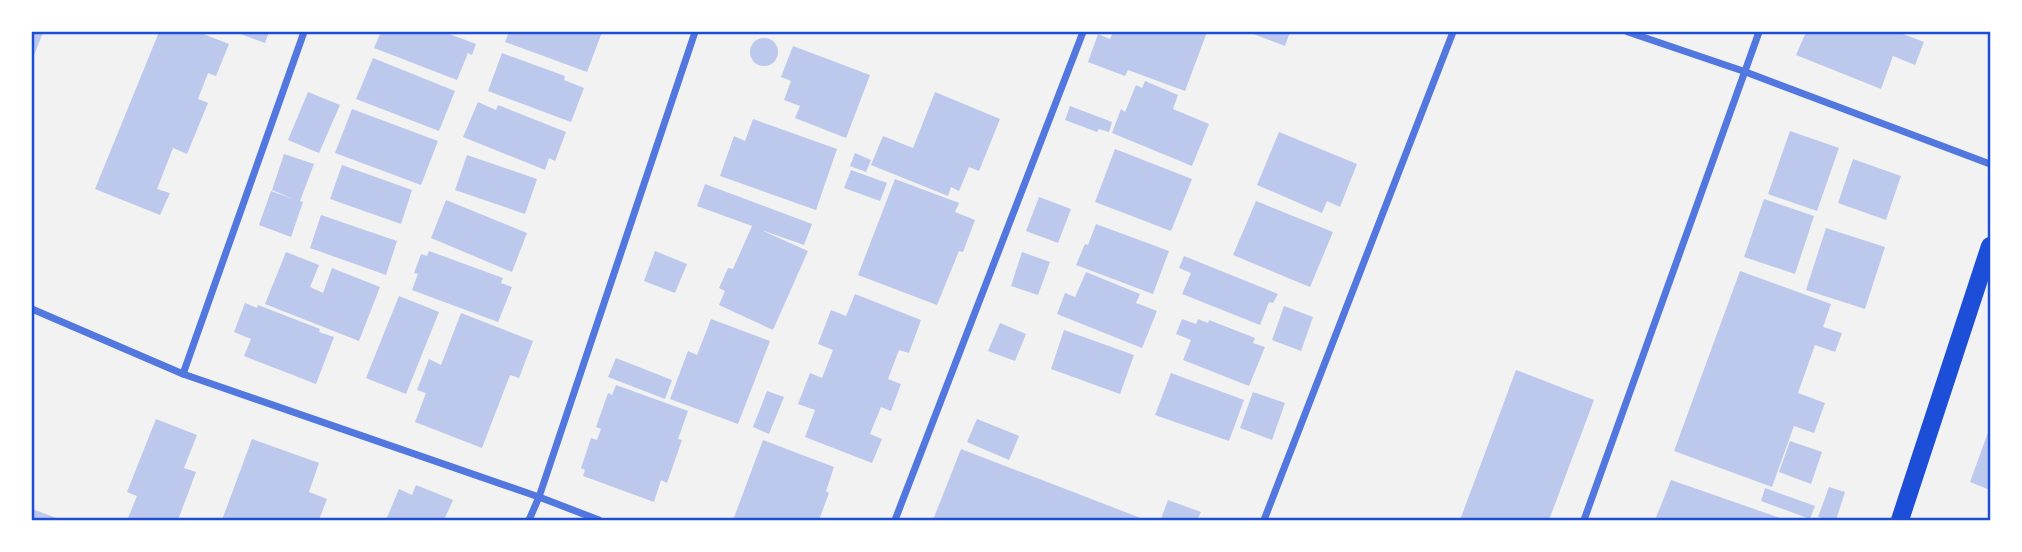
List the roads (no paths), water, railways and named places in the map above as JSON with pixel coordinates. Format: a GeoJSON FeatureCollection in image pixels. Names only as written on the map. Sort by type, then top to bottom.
{"type":"FeatureCollection","features":[{"type":"Feature","properties":{"kind":"main road"},"geometry":{"type":"LineString","coordinates":[[1900,520],[1990,246]]}},
{"type":"Feature","properties":{"kind":"street"},"geometry":{"type":"LineString","coordinates":[[183,374],[304,32]]}},
{"type":"Feature","properties":{"kind":"street"},"geometry":{"type":"LineString","coordinates":[[529,520],[695,32]]}},
{"type":"Feature","properties":{"kind":"street"},"geometry":{"type":"LineString","coordinates":[[895,520],[1083,32]]}},
{"type":"Feature","properties":{"kind":"street"},"geometry":{"type":"LineString","coordinates":[[1264,520],[1453,32]]}},
{"type":"Feature","properties":{"kind":"street"},"geometry":{"type":"LineString","coordinates":[[1628,32],[1743,71],[1990,164]]}},
{"type":"Feature","properties":{"kind":"street"},"geometry":{"type":"LineString","coordinates":[[1584,520],[1759,32]]}},
{"type":"Feature","properties":{"kind":"street"},"geometry":{"type":"LineString","coordinates":[[32,309],[183,374],[599,520]]}}]}
